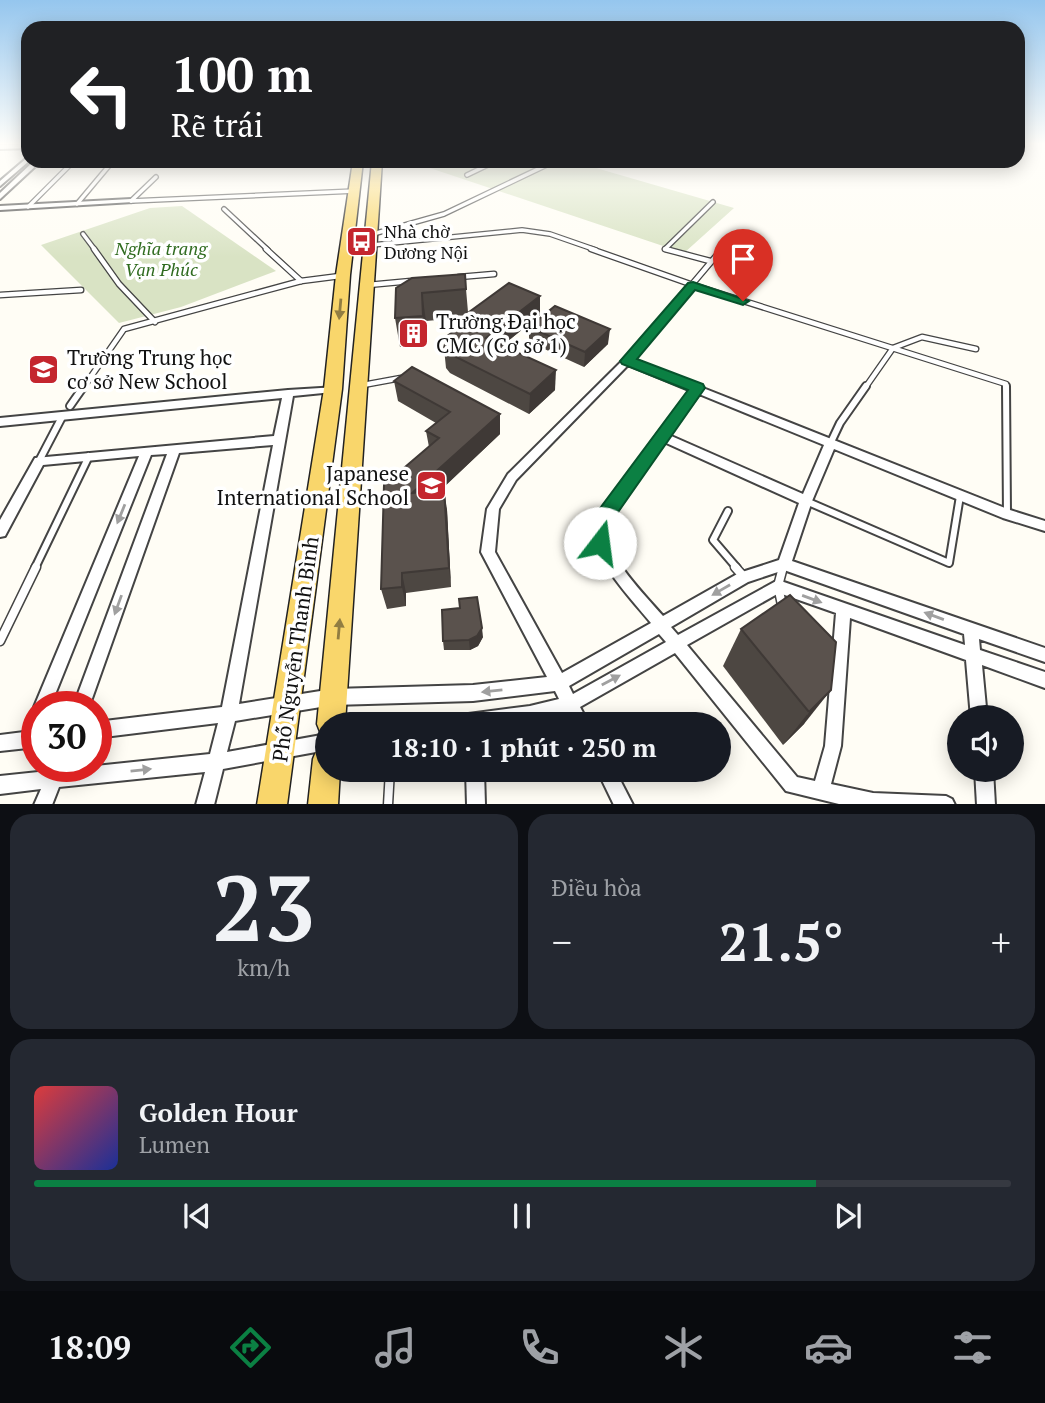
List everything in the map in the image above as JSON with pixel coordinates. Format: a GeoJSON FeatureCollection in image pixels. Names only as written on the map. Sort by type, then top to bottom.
{"type":"FeatureCollection","features":[{"type":"Feature","properties":{"kind":"main road","name":"Phố Nguyễn Thanh Bình"},"geometry":{"type":"LineString","coordinates":[[272,804],[282,751],[333,389],[343,275],[356,183]]}},
{"type":"Feature","properties":{"kind":"main road","name":"Phố Nguyễn Thanh Bình"},"geometry":{"type":"LineString","coordinates":[[332,712],[376,183]]}},
{"type":"Feature","properties":{"kind":"main road"},"geometry":{"type":"LineString","coordinates":[[323,804],[325,782]]}},
{"type":"Feature","properties":{"kind":"street"},"geometry":{"type":"LineString","coordinates":[[0,197],[15,183]]}},
{"type":"Feature","properties":{"kind":"street"},"geometry":{"type":"LineString","coordinates":[[0,208],[131,201]]}},
{"type":"Feature","properties":{"kind":"street"},"geometry":{"type":"LineString","coordinates":[[575,712],[488,552],[492,509],[512,477],[627,361],[1007,514],[1045,526]]}},
{"type":"Feature","properties":{"kind":"street"},"geometry":{"type":"LineString","coordinates":[[698,388],[597,529],[600,543],[621,576],[676,646],[792,785],[873,802],[946,804]]}},
{"type":"Feature","properties":{"kind":"street"},"geometry":{"type":"LineString","coordinates":[[0,422],[333,389]]}},
{"type":"Feature","properties":{"kind":"street"},"geometry":{"type":"LineString","coordinates":[[205,804],[229,714],[288,393]]}},
{"type":"Feature","properties":{"kind":"street"},"geometry":{"type":"LineString","coordinates":[[663,436],[806,501]]}},
{"type":"Feature","properties":{"kind":"street"},"geometry":{"type":"LineString","coordinates":[[0,532],[39,461],[279,440]]}},
{"type":"Feature","properties":{"kind":"street"},"geometry":{"type":"LineString","coordinates":[[785,564],[806,501],[831,442]]}},
{"type":"Feature","properties":{"kind":"street"},"geometry":{"type":"LineString","coordinates":[[87,691],[174,449]]}},
{"type":"Feature","properties":{"kind":"street"},"geometry":{"type":"LineString","coordinates":[[49,691],[147,451]]}},
{"type":"Feature","properties":{"kind":"street"},"geometry":{"type":"LineString","coordinates":[[112,728],[229,714],[333,697],[473,693],[560,683],[744,577],[785,564],[1045,655]]}},
{"type":"Feature","properties":{"kind":"street"},"geometry":{"type":"LineString","coordinates":[[538,712],[570,704],[778,586],[1045,680]]}},
{"type":"Feature","properties":{"kind":"street"},"geometry":{"type":"LineString","coordinates":[[821,790],[833,746],[835,656],[843,610]]}},
{"type":"Feature","properties":{"kind":"street"},"geometry":{"type":"LineString","coordinates":[[971,629],[978,705]]}},
{"type":"Feature","properties":{"kind":"street"},"geometry":{"type":"LineString","coordinates":[[0,743],[21,741]]}},
{"type":"Feature","properties":{"kind":"street"},"geometry":{"type":"LineString","coordinates":[[112,773],[217,762],[315,744]]}},
{"type":"Feature","properties":{"kind":"street"},"geometry":{"type":"LineString","coordinates":[[2,789],[38,782]]}},
{"type":"Feature","properties":{"kind":"street"},"geometry":{"type":"LineString","coordinates":[[43,804],[53,782]]}},
{"type":"Feature","properties":{"kind":"street"},"geometry":{"type":"LineString","coordinates":[[475,782],[476,804]]}},
{"type":"Feature","properties":{"kind":"street"},"geometry":{"type":"LineString","coordinates":[[612,782],[624,804]]}},
{"type":"Feature","properties":{"kind":"street"},"geometry":{"type":"LineString","coordinates":[[985,782],[986,804]]}},
{"type":"Feature","properties":{"kind":"lane"},"geometry":{"type":"LineString","coordinates":[[28,207],[52,183]]}},
{"type":"Feature","properties":{"kind":"lane"},"geometry":{"type":"LineString","coordinates":[[77,204],[95,183]]}},
{"type":"Feature","properties":{"kind":"lane"},"geometry":{"type":"LineString","coordinates":[[131,201],[150,183]]}},
{"type":"Feature","properties":{"kind":"lane"},"geometry":{"type":"LineString","coordinates":[[373,239],[489,196],[514,183]]}},
{"type":"Feature","properties":{"kind":"lane"},"geometry":{"type":"LineString","coordinates":[[131,201],[355,191]]}},
{"type":"Feature","properties":{"kind":"lane"},"geometry":{"type":"LineString","coordinates":[[710,261],[665,249],[713,202]]}},
{"type":"Feature","properties":{"kind":"lane"},"geometry":{"type":"LineString","coordinates":[[224,209],[301,281]]}},
{"type":"Feature","properties":{"kind":"lane"},"geometry":{"type":"LineString","coordinates":[[373,239],[522,230],[550,233],[693,285],[1006,384],[1007,514]]}},
{"type":"Feature","properties":{"kind":"lane"},"geometry":{"type":"LineString","coordinates":[[83,234],[119,284],[155,322]]}},
{"type":"Feature","properties":{"kind":"lane"},"geometry":{"type":"LineString","coordinates":[[627,361],[693,285],[710,261],[737,234]]}},
{"type":"Feature","properties":{"kind":"lane"},"geometry":{"type":"LineString","coordinates":[[455,278],[494,274]]}},
{"type":"Feature","properties":{"kind":"lane"},"geometry":{"type":"LineString","coordinates":[[70,406],[124,329],[301,281],[343,275]]}},
{"type":"Feature","properties":{"kind":"lane"},"geometry":{"type":"LineString","coordinates":[[368,285],[416,281]]}},
{"type":"Feature","properties":{"kind":"lane"},"geometry":{"type":"LineString","coordinates":[[0,295],[81,290]]}},
{"type":"Feature","properties":{"kind":"lane"},"geometry":{"type":"LineString","coordinates":[[831,442],[840,423],[893,348],[922,337],[976,349]]}},
{"type":"Feature","properties":{"kind":"lane"},"geometry":{"type":"LineString","coordinates":[[359,386],[404,377]]}},
{"type":"Feature","properties":{"kind":"lane"},"geometry":{"type":"LineString","coordinates":[[39,461],[62,417]]}},
{"type":"Feature","properties":{"kind":"lane"},"geometry":{"type":"LineString","coordinates":[[0,641],[89,456]]}},
{"type":"Feature","properties":{"kind":"lane"},"geometry":{"type":"LineString","coordinates":[[806,501],[950,563],[961,495]]}},
{"type":"Feature","properties":{"kind":"lane"},"geometry":{"type":"LineString","coordinates":[[728,511],[713,541],[744,577]]}},
{"type":"Feature","properties":{"kind":"lane"},"geometry":{"type":"LineString","coordinates":[[785,564],[778,586],[788,615]]}},
{"type":"Feature","properties":{"kind":"lane"},"geometry":{"type":"LineString","coordinates":[[388,804],[389,782]]}},
{"type":"Feature","properties":{"kind":"green space"},"geometry":{"type":"Polygon","coordinates":[[[473,183],[646,183],[734,208],[684,253],[473,183]]]}},
{"type":"Feature","properties":{"kind":"green space","name":"Nghĩa trang Vạn Phúc"},"geometry":{"type":"Polygon","coordinates":[[[182,206],[276,271],[181,307],[119,323],[41,245],[150,208],[182,206]]]}},
{"type":"Feature","properties":{"kind":"building"},"geometry":{"type":"Polygon","coordinates":[[[465,274],[466,289],[422,293],[423,316],[395,318],[396,288],[412,278],[465,274]]]}},
{"type":"Feature","properties":{"kind":"building"},"geometry":{"type":"Polygon","coordinates":[[[509,283],[540,296],[486,338],[556,370],[530,394],[448,353],[444,348],[447,336],[461,326],[454,323],[509,283]]]}},
{"type":"Feature","properties":{"kind":"building"},"geometry":{"type":"Polygon","coordinates":[[[555,306],[610,329],[585,352],[529,327],[555,306]]]}},
{"type":"Feature","properties":{"kind":"building"},"geometry":{"type":"Polygon","coordinates":[[[412,367],[500,414],[412,493],[444,489],[449,568],[402,573],[402,587],[381,589],[384,485],[439,438],[426,431],[450,412],[394,381],[412,367]]]}},
{"type":"Feature","properties":{"kind":"building"},"geometry":{"type":"Polygon","coordinates":[[[790,595],[836,642],[831,690],[809,712],[741,629],[790,595]]]}},
{"type":"Feature","properties":{"kind":"building"},"geometry":{"type":"Polygon","coordinates":[[[477,597],[482,628],[477,636],[469,640],[443,641],[442,610],[460,608],[459,599],[477,597]]]}},
{"type":"Feature","properties":{"kind":"place","name":"Nhà chờ Dương Nội"},"geometry":{"type":"Point","coordinates":[361,241]}},
{"type":"Feature","properties":{"kind":"place","name":"Trường Đại học CMC (Cơ sở 1)"},"geometry":{"type":"Point","coordinates":[413,333]}},
{"type":"Feature","properties":{"kind":"place","name":"Trường Trung học cơ sở New School"},"geometry":{"type":"Point","coordinates":[44,369]}},
{"type":"Feature","properties":{"kind":"place","name":"Japanese International School"},"geometry":{"type":"Point","coordinates":[432,485]}},
{"type":"Feature","properties":{"kind":"route"},"geometry":{"type":"LineString","coordinates":[[600,543],[597,529],[601,521],[698,388],[627,361],[693,285],[743,301]]}}]}
